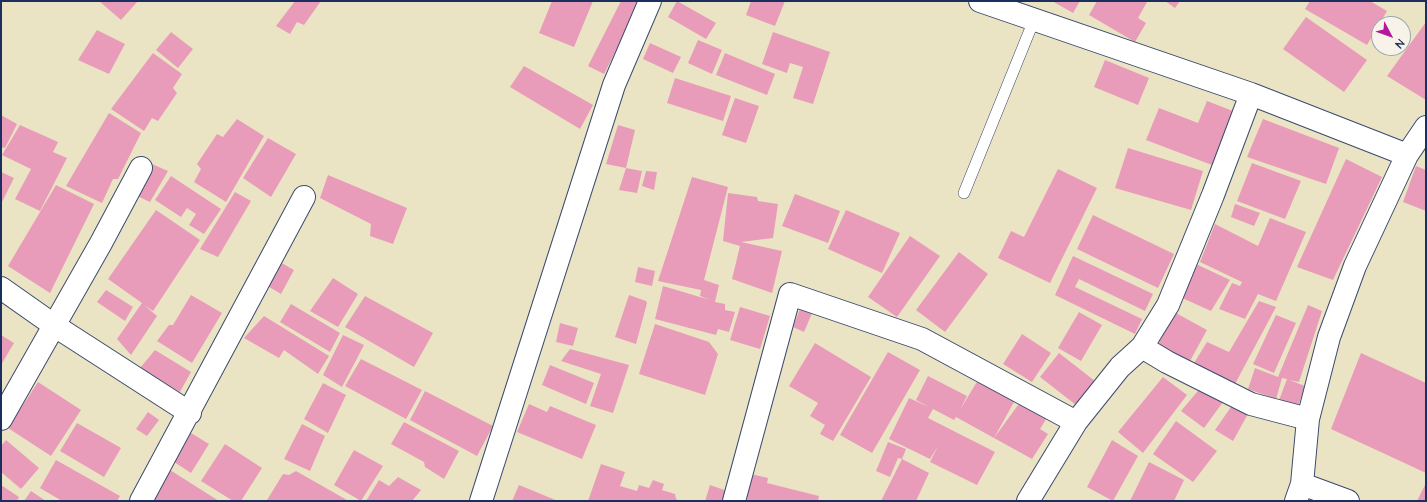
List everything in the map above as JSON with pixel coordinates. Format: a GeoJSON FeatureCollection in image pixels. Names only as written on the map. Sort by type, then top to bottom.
{"type":"FeatureCollection","features":[{"type":"Feature","properties":{"kind":"street"},"geometry":{"type":"LineString","coordinates":[[482,501],[614,85],[650,1]]}},
{"type":"Feature","properties":{"kind":"street"},"geometry":{"type":"LineString","coordinates":[[980,1],[1251,94],[1407,155]]}},
{"type":"Feature","properties":{"kind":"street"},"geometry":{"type":"LineString","coordinates":[[1028,501],[1076,422],[1120,367],[1142,347],[1168,304],[1213,195],[1251,94]]}},
{"type":"Feature","properties":{"kind":"street"},"geometry":{"type":"LineString","coordinates":[[1348,501],[1299,492],[1308,419],[1328,337],[1352,273],[1407,155],[1426,127]]}},
{"type":"Feature","properties":{"kind":"street"},"geometry":{"type":"LineString","coordinates":[[1,420],[55,326],[141,168]]}},
{"type":"Feature","properties":{"kind":"street"},"geometry":{"type":"LineString","coordinates":[[141,501],[190,413],[304,197]]}},
{"type":"Feature","properties":{"kind":"street"},"geometry":{"type":"LineString","coordinates":[[1,288],[55,326],[190,413]]}},
{"type":"Feature","properties":{"kind":"street"},"geometry":{"type":"LineString","coordinates":[[734,501],[790,294],[922,339],[1076,422]]}},
{"type":"Feature","properties":{"kind":"street"},"geometry":{"type":"LineString","coordinates":[[1142,347],[1167,362],[1251,404],[1308,419]]}},
{"type":"Feature","properties":{"kind":"lane"},"geometry":{"type":"LineString","coordinates":[[964,193],[1034,20]]}},
{"type":"Feature","properties":{"kind":"building"},"geometry":{"type":"Polygon","coordinates":[[[99,1],[138,1],[121,20],[99,1]]]}},
{"type":"Feature","properties":{"kind":"building"},"geometry":{"type":"Polygon","coordinates":[[[295,1],[321,1],[304,25],[297,22],[290,34],[276,26],[295,1]]]}},
{"type":"Feature","properties":{"kind":"building"},"geometry":{"type":"Polygon","coordinates":[[[552,1],[593,1],[574,47],[539,33],[552,1]]]}},
{"type":"Feature","properties":{"kind":"building"},"geometry":{"type":"Polygon","coordinates":[[[621,1],[641,1],[604,74],[588,66],[621,1]]]}},
{"type":"Feature","properties":{"kind":"building"},"geometry":{"type":"Polygon","coordinates":[[[677,1],[716,23],[706,39],[668,17],[677,1]]]}},
{"type":"Feature","properties":{"kind":"building"},"geometry":{"type":"Polygon","coordinates":[[[751,1],[785,1],[775,26],[746,15],[751,1]]]}},
{"type":"Feature","properties":{"kind":"building"},"geometry":{"type":"Polygon","coordinates":[[[1052,1],[1080,1],[1073,13],[1052,1]]]}},
{"type":"Feature","properties":{"kind":"building"},"geometry":{"type":"Polygon","coordinates":[[[1097,1],[1147,2],[1138,18],[1146,23],[1135,42],[1089,15],[1097,1]]]}},
{"type":"Feature","properties":{"kind":"building"},"geometry":{"type":"Polygon","coordinates":[[[1165,1],[1180,1],[1175,8],[1165,1]]]}},
{"type":"Feature","properties":{"kind":"building"},"geometry":{"type":"Polygon","coordinates":[[[1310,1],[1370,1],[1387,11],[1384,16],[1371,16],[1371,38],[1367,45],[1305,9],[1310,1]]]}},
{"type":"Feature","properties":{"kind":"building"},"geometry":{"type":"Polygon","coordinates":[[[1306,17],[1367,60],[1344,92],[1283,49],[1306,17]]]}},
{"type":"Feature","properties":{"kind":"building"},"geometry":{"type":"Polygon","coordinates":[[[1426,22],[1426,100],[1387,76],[1401,56],[1411,56],[1411,43],[1426,22]]]}},
{"type":"Feature","properties":{"kind":"building"},"geometry":{"type":"Polygon","coordinates":[[[97,30],[125,44],[109,74],[78,60],[97,30]]]}},
{"type":"Feature","properties":{"kind":"building"},"geometry":{"type":"Polygon","coordinates":[[[171,32],[193,49],[178,68],[156,50],[171,32]]]}},
{"type":"Feature","properties":{"kind":"building"},"geometry":{"type":"Polygon","coordinates":[[[773,32],[830,52],[813,104],[793,98],[803,67],[790,63],[787,73],[762,64],[773,32]]]}},
{"type":"Feature","properties":{"kind":"building"},"geometry":{"type":"Polygon","coordinates":[[[698,40],[722,50],[712,74],[688,63],[698,40]]]}},
{"type":"Feature","properties":{"kind":"building"},"geometry":{"type":"Polygon","coordinates":[[[650,43],[681,57],[673,73],[643,59],[650,43]]]}},
{"type":"Feature","properties":{"kind":"building"},"geometry":{"type":"Polygon","coordinates":[[[153,53],[182,74],[173,88],[177,93],[158,121],[152,118],[144,131],[111,109],[153,53]]]}},
{"type":"Feature","properties":{"kind":"building"},"geometry":{"type":"Polygon","coordinates":[[[725,53],[775,74],[767,95],[716,75],[725,53]]]}},
{"type":"Feature","properties":{"kind":"building"},"geometry":{"type":"Polygon","coordinates":[[[1105,60],[1149,78],[1138,105],[1094,87],[1105,60]]]}},
{"type":"Feature","properties":{"kind":"building"},"geometry":{"type":"Polygon","coordinates":[[[524,66],[593,105],[580,129],[510,87],[524,66]]]}},
{"type":"Feature","properties":{"kind":"building"},"geometry":{"type":"Polygon","coordinates":[[[675,78],[731,96],[723,121],[667,103],[675,78]]]}},
{"type":"Feature","properties":{"kind":"building"},"geometry":{"type":"Polygon","coordinates":[[[735,98],[759,106],[746,143],[722,135],[735,98]]]}},
{"type":"Feature","properties":{"kind":"building"},"geometry":{"type":"Polygon","coordinates":[[[1207,101],[1233,111],[1212,165],[1146,140],[1159,108],[1198,123],[1207,101]]]}},
{"type":"Feature","properties":{"kind":"building"},"geometry":{"type":"Polygon","coordinates":[[[109,113],[141,133],[118,179],[113,179],[102,203],[66,186],[109,113]]]}},
{"type":"Feature","properties":{"kind":"building"},"geometry":{"type":"Polygon","coordinates":[[[1,115],[17,124],[5,148],[1,147],[1,115]]]}},
{"type":"Feature","properties":{"kind":"building"},"geometry":{"type":"Polygon","coordinates":[[[237,119],[264,136],[226,202],[194,182],[201,169],[197,164],[217,134],[223,137],[237,119]]]}},
{"type":"Feature","properties":{"kind":"building"},"geometry":{"type":"Polygon","coordinates":[[[1263,119],[1339,148],[1326,184],[1247,157],[1263,119]]]}},
{"type":"Feature","properties":{"kind":"building"},"geometry":{"type":"Polygon","coordinates":[[[20,125],[58,142],[53,152],[67,158],[40,211],[15,199],[31,169],[2,155],[20,125]]]}},
{"type":"Feature","properties":{"kind":"building"},"geometry":{"type":"Polygon","coordinates":[[[618,125],[635,130],[626,168],[606,164],[618,125]]]}},
{"type":"Feature","properties":{"kind":"building"},"geometry":{"type":"Polygon","coordinates":[[[268,138],[296,154],[271,197],[243,178],[268,138]]]}},
{"type":"Feature","properties":{"kind":"building"},"geometry":{"type":"Polygon","coordinates":[[[1128,148],[1203,171],[1191,210],[1115,188],[1128,148]]]}},
{"type":"Feature","properties":{"kind":"building"},"geometry":{"type":"Polygon","coordinates":[[[1346,159],[1382,177],[1333,280],[1297,267],[1346,159]]]}},
{"type":"Feature","properties":{"kind":"building"},"geometry":{"type":"Polygon","coordinates":[[[1252,163],[1301,181],[1285,219],[1237,201],[1252,163]]]}},
{"type":"Feature","properties":{"kind":"building"},"geometry":{"type":"Polygon","coordinates":[[[152,164],[168,171],[150,202],[133,194],[152,164]]]}},
{"type":"Feature","properties":{"kind":"building"},"geometry":{"type":"Polygon","coordinates":[[[1416,166],[1426,170],[1426,211],[1403,202],[1416,166]]]}},
{"type":"Feature","properties":{"kind":"building"},"geometry":{"type":"Polygon","coordinates":[[[626,168],[642,171],[637,193],[619,190],[626,168]]]}},
{"type":"Feature","properties":{"kind":"building"},"geometry":{"type":"Polygon","coordinates":[[[1058,169],[1097,188],[1050,283],[998,258],[1011,231],[1024,237],[1058,169]]]}},
{"type":"Feature","properties":{"kind":"building"},"geometry":{"type":"Polygon","coordinates":[[[646,171],[657,172],[654,190],[642,186],[646,171]]]}},
{"type":"Feature","properties":{"kind":"building"},"geometry":{"type":"Polygon","coordinates":[[[1,172],[14,178],[1,204],[1,172]]]}},
{"type":"Feature","properties":{"kind":"building"},"geometry":{"type":"Polygon","coordinates":[[[328,175],[407,208],[393,244],[370,236],[371,224],[320,198],[328,175]]]}},
{"type":"Feature","properties":{"kind":"building"},"geometry":{"type":"Polygon","coordinates":[[[171,176],[221,209],[204,234],[189,225],[196,214],[187,208],[181,217],[155,200],[171,176]]]}},
{"type":"Feature","properties":{"kind":"building"},"geometry":{"type":"Polygon","coordinates":[[[692,177],[728,187],[704,280],[719,285],[715,302],[725,304],[725,310],[735,312],[729,332],[718,329],[716,335],[655,319],[663,286],[710,300],[700,296],[701,290],[658,281],[692,177]]]}},
{"type":"Feature","properties":{"kind":"building"},"geometry":{"type":"Polygon","coordinates":[[[56,185],[94,204],[50,293],[8,266],[56,185]]]}},
{"type":"Feature","properties":{"kind":"building"},"geometry":{"type":"Polygon","coordinates":[[[235,192],[251,201],[218,257],[200,249],[235,192]]]}},
{"type":"Feature","properties":{"kind":"building"},"geometry":{"type":"Polygon","coordinates":[[[728,193],[757,197],[758,201],[778,204],[773,238],[741,242],[782,251],[772,293],[732,279],[740,246],[723,241],[728,193]]]}},
{"type":"Feature","properties":{"kind":"building"},"geometry":{"type":"Polygon","coordinates":[[[795,194],[840,211],[828,243],[782,226],[795,194]]]}},
{"type":"Feature","properties":{"kind":"building"},"geometry":{"type":"Polygon","coordinates":[[[1235,204],[1260,213],[1254,226],[1231,217],[1235,204]]]}},
{"type":"Feature","properties":{"kind":"building"},"geometry":{"type":"Polygon","coordinates":[[[156,210],[200,240],[153,311],[144,305],[157,316],[131,355],[117,339],[142,303],[108,279],[156,210]]]}},
{"type":"Feature","properties":{"kind":"building"},"geometry":{"type":"Polygon","coordinates":[[[846,210],[900,233],[882,273],[828,249],[846,210]]]}},
{"type":"Feature","properties":{"kind":"building"},"geometry":{"type":"Polygon","coordinates":[[[1093,215],[1174,254],[1158,288],[1077,249],[1093,215]]]}},
{"type":"Feature","properties":{"kind":"building"},"geometry":{"type":"Polygon","coordinates":[[[1270,218],[1306,232],[1276,301],[1258,294],[1245,319],[1219,309],[1232,283],[1240,286],[1242,282],[1200,262],[1215,224],[1258,246],[1270,218]]]}},
{"type":"Feature","properties":{"kind":"building"},"geometry":{"type":"Polygon","coordinates":[[[910,236],[940,256],[897,317],[868,297],[910,236]]]}},
{"type":"Feature","properties":{"kind":"building"},"geometry":{"type":"Polygon","coordinates":[[[959,252],[988,274],[945,332],[916,310],[959,252]]]}},
{"type":"Feature","properties":{"kind":"building"},"geometry":{"type":"Polygon","coordinates":[[[1073,256],[1153,294],[1145,311],[1079,279],[1075,287],[1142,319],[1135,334],[1055,295],[1073,256]]]}},
{"type":"Feature","properties":{"kind":"building"},"geometry":{"type":"Polygon","coordinates":[[[278,261],[294,270],[281,294],[264,284],[278,261]]]}},
{"type":"Feature","properties":{"kind":"building"},"geometry":{"type":"Polygon","coordinates":[[[1196,264],[1230,280],[1211,311],[1180,297],[1196,264]]]}},
{"type":"Feature","properties":{"kind":"building"},"geometry":{"type":"Polygon","coordinates":[[[638,267],[655,271],[652,286],[635,282],[638,267]]]}},
{"type":"Feature","properties":{"kind":"building"},"geometry":{"type":"Polygon","coordinates":[[[333,278],[358,294],[338,327],[310,311],[333,278]]]}},
{"type":"Feature","properties":{"kind":"building"},"geometry":{"type":"Polygon","coordinates":[[[106,290],[133,307],[125,321],[97,302],[106,290]]]}},
{"type":"Feature","properties":{"kind":"building"},"geometry":{"type":"Polygon","coordinates":[[[191,295],[222,313],[192,363],[157,341],[169,325],[173,325],[191,295]]]}},
{"type":"Feature","properties":{"kind":"building"},"geometry":{"type":"Polygon","coordinates":[[[629,295],[646,301],[647,303],[636,344],[615,337],[629,295]]]}},
{"type":"Feature","properties":{"kind":"building"},"geometry":{"type":"Polygon","coordinates":[[[365,296],[433,333],[414,367],[345,327],[365,296]]]}},
{"type":"Feature","properties":{"kind":"building"},"geometry":{"type":"Polygon","coordinates":[[[1259,301],[1276,307],[1235,384],[1194,363],[1207,342],[1229,352],[1259,301]]]}},
{"type":"Feature","properties":{"kind":"building"},"geometry":{"type":"Polygon","coordinates":[[[291,304],[340,333],[330,352],[280,322],[291,304]]]}},
{"type":"Feature","properties":{"kind":"building"},"geometry":{"type":"Polygon","coordinates":[[[1308,305],[1322,311],[1299,382],[1289,380],[1305,386],[1297,409],[1278,403],[1287,379],[1282,378],[1276,399],[1248,389],[1255,368],[1278,377],[1308,305]]]}},
{"type":"Feature","properties":{"kind":"building"},"geometry":{"type":"Polygon","coordinates":[[[740,307],[770,316],[760,349],[730,340],[740,307]]]}},
{"type":"Feature","properties":{"kind":"building"},"geometry":{"type":"Polygon","coordinates":[[[800,309],[813,311],[804,332],[793,327],[800,309]]]}},
{"type":"Feature","properties":{"kind":"building"},"geometry":{"type":"Polygon","coordinates":[[[1079,312],[1102,325],[1081,361],[1058,348],[1079,312]]]}},
{"type":"Feature","properties":{"kind":"building"},"geometry":{"type":"Polygon","coordinates":[[[1174,312],[1207,330],[1190,361],[1158,345],[1174,312]]]}},
{"type":"Feature","properties":{"kind":"building"},"geometry":{"type":"Polygon","coordinates":[[[1276,315],[1296,323],[1274,373],[1253,364],[1276,315]]]}},
{"type":"Feature","properties":{"kind":"building"},"geometry":{"type":"Polygon","coordinates":[[[264,316],[329,356],[318,374],[284,350],[279,358],[244,338],[264,316]]]}},
{"type":"Feature","properties":{"kind":"building"},"geometry":{"type":"Polygon","coordinates":[[[560,323],[578,328],[573,346],[556,342],[560,323]]]}},
{"type":"Feature","properties":{"kind":"building"},"geometry":{"type":"Polygon","coordinates":[[[655,324],[709,342],[718,354],[705,395],[639,374],[655,324]]]}},
{"type":"Feature","properties":{"kind":"building"},"geometry":{"type":"Polygon","coordinates":[[[1022,334],[1051,353],[1032,382],[1003,364],[1022,334]]]}},
{"type":"Feature","properties":{"kind":"building"},"geometry":{"type":"Polygon","coordinates":[[[1,335],[14,343],[1,365],[1,335]]]}},
{"type":"Feature","properties":{"kind":"building"},"geometry":{"type":"Polygon","coordinates":[[[343,335],[364,345],[342,387],[323,375],[343,335]]]}},
{"type":"Feature","properties":{"kind":"building"},"geometry":{"type":"Polygon","coordinates":[[[815,343],[871,377],[833,441],[820,434],[825,425],[810,416],[818,403],[789,386],[815,343]]]}},
{"type":"Feature","properties":{"kind":"building"},"geometry":{"type":"Polygon","coordinates":[[[570,349],[629,365],[613,413],[590,406],[601,374],[561,361],[570,349]]]}},
{"type":"Feature","properties":{"kind":"building"},"geometry":{"type":"Polygon","coordinates":[[[155,350],[191,372],[180,392],[140,368],[155,350]]]}},
{"type":"Feature","properties":{"kind":"building"},"geometry":{"type":"Polygon","coordinates":[[[888,352],[920,370],[872,453],[840,435],[888,352]]]}},
{"type":"Feature","properties":{"kind":"building"},"geometry":{"type":"Polygon","coordinates":[[[1059,353],[1095,381],[1076,405],[1040,377],[1059,353]]]}},
{"type":"Feature","properties":{"kind":"building"},"geometry":{"type":"Polygon","coordinates":[[[1361,353],[1426,383],[1426,473],[1331,429],[1361,353]]]}},
{"type":"Feature","properties":{"kind":"building"},"geometry":{"type":"Polygon","coordinates":[[[361,359],[422,390],[406,419],[345,386],[361,359]]]}},
{"type":"Feature","properties":{"kind":"building"},"geometry":{"type":"Polygon","coordinates":[[[550,365],[594,383],[586,404],[542,385],[550,365]]]}},
{"type":"Feature","properties":{"kind":"building"},"geometry":{"type":"Polygon","coordinates":[[[928,376],[967,396],[960,410],[978,380],[995,387],[1014,402],[994,438],[956,417],[954,420],[933,409],[928,418],[995,452],[977,485],[930,462],[938,446],[930,459],[889,439],[909,398],[929,407],[916,400],[928,376]]]}},
{"type":"Feature","properties":{"kind":"building"},"geometry":{"type":"Polygon","coordinates":[[[1163,377],[1187,395],[1143,453],[1118,432],[1163,377]]]}},
{"type":"Feature","properties":{"kind":"building"},"geometry":{"type":"Polygon","coordinates":[[[38,382],[81,410],[51,456],[8,428],[38,382]]]}},
{"type":"Feature","properties":{"kind":"building"},"geometry":{"type":"Polygon","coordinates":[[[323,383],[346,395],[328,433],[304,419],[323,383]]]}},
{"type":"Feature","properties":{"kind":"building"},"geometry":{"type":"Polygon","coordinates":[[[1202,386],[1223,402],[1204,428],[1181,411],[1202,386]]]}},
{"type":"Feature","properties":{"kind":"building"},"geometry":{"type":"Polygon","coordinates":[[[425,391],[493,426],[477,456],[410,420],[425,391]]]}},
{"type":"Feature","properties":{"kind":"building"},"geometry":{"type":"Polygon","coordinates":[[[1021,401],[1048,416],[1040,429],[1048,434],[1032,459],[994,438],[1021,401]]]}},
{"type":"Feature","properties":{"kind":"building"},"geometry":{"type":"Polygon","coordinates":[[[529,404],[547,412],[550,406],[596,425],[582,459],[517,432],[529,404]]]}},
{"type":"Feature","properties":{"kind":"building"},"geometry":{"type":"Polygon","coordinates":[[[1233,404],[1249,412],[1233,441],[1215,430],[1233,404]]]}},
{"type":"Feature","properties":{"kind":"building"},"geometry":{"type":"Polygon","coordinates":[[[148,412],[159,420],[147,436],[136,429],[148,412]]]}},
{"type":"Feature","properties":{"kind":"building"},"geometry":{"type":"Polygon","coordinates":[[[1176,421],[1217,451],[1193,482],[1153,454],[1176,421]]]}},
{"type":"Feature","properties":{"kind":"building"},"geometry":{"type":"Polygon","coordinates":[[[404,422],[459,451],[444,479],[425,467],[424,462],[391,444],[404,422]]]}},
{"type":"Feature","properties":{"kind":"building"},"geometry":{"type":"Polygon","coordinates":[[[77,423],[121,448],[104,477],[60,451],[77,423]]]}},
{"type":"Feature","properties":{"kind":"building"},"geometry":{"type":"Polygon","coordinates":[[[302,424],[325,436],[310,471],[284,459],[302,424]]]}},
{"type":"Feature","properties":{"kind":"building"},"geometry":{"type":"Polygon","coordinates":[[[186,430],[209,444],[191,473],[168,458],[186,430]]]}},
{"type":"Feature","properties":{"kind":"building"},"geometry":{"type":"Polygon","coordinates":[[[6,440],[39,468],[21,489],[1,472],[1,446],[6,440]]]}},
{"type":"Feature","properties":{"kind":"building"},"geometry":{"type":"Polygon","coordinates":[[[1112,440],[1138,456],[1113,501],[1087,487],[1112,440]]]}},
{"type":"Feature","properties":{"kind":"building"},"geometry":{"type":"Polygon","coordinates":[[[888,442],[906,449],[902,459],[898,458],[890,477],[876,471],[888,442]]]}},
{"type":"Feature","properties":{"kind":"building"},"geometry":{"type":"Polygon","coordinates":[[[225,444],[262,468],[241,501],[233,501],[201,481],[225,444]]]}},
{"type":"Feature","properties":{"kind":"building"},"geometry":{"type":"Polygon","coordinates":[[[354,450],[383,466],[361,501],[334,485],[354,450]]]}},
{"type":"Feature","properties":{"kind":"building"},"geometry":{"type":"Polygon","coordinates":[[[902,459],[929,473],[916,501],[881,501],[902,459]]]}},
{"type":"Feature","properties":{"kind":"building"},"geometry":{"type":"Polygon","coordinates":[[[56,460],[120,496],[117,501],[62,501],[40,488],[56,460]]]}},
{"type":"Feature","properties":{"kind":"building"},"geometry":{"type":"Polygon","coordinates":[[[1149,462],[1184,480],[1174,501],[1130,501],[1149,462]]]}},
{"type":"Feature","properties":{"kind":"building"},"geometry":{"type":"Polygon","coordinates":[[[601,464],[625,472],[620,486],[637,491],[639,485],[649,488],[653,480],[664,484],[662,490],[675,494],[676,499],[680,501],[588,501],[601,464]]]}},
{"type":"Feature","properties":{"kind":"building"},"geometry":{"type":"Polygon","coordinates":[[[170,470],[219,501],[150,501],[170,470]]]}},
{"type":"Feature","properties":{"kind":"building"},"geometry":{"type":"Polygon","coordinates":[[[296,471],[347,500],[267,500],[283,474],[289,475],[296,471]]]}},
{"type":"Feature","properties":{"kind":"building"},"geometry":{"type":"Polygon","coordinates":[[[751,474],[768,478],[767,483],[819,496],[818,501],[754,501],[744,499],[751,474]]]}},
{"type":"Feature","properties":{"kind":"building"},"geometry":{"type":"Polygon","coordinates":[[[398,477],[421,490],[412,501],[366,501],[379,480],[389,486],[398,477]]]}},
{"type":"Feature","properties":{"kind":"building"},"geometry":{"type":"Polygon","coordinates":[[[1426,483],[1426,501],[1417,501],[1426,483]]]}},
{"type":"Feature","properties":{"kind":"building"},"geometry":{"type":"Polygon","coordinates":[[[1,485],[19,497],[17,501],[1,501],[1,485]]]}},
{"type":"Feature","properties":{"kind":"building"},"geometry":{"type":"Polygon","coordinates":[[[519,485],[558,501],[512,501],[519,485]]]}},
{"type":"Feature","properties":{"kind":"building"},"geometry":{"type":"Polygon","coordinates":[[[710,485],[730,492],[728,501],[705,501],[710,485]]]}},
{"type":"Feature","properties":{"kind":"building"},"geometry":{"type":"Polygon","coordinates":[[[31,491],[46,501],[24,501],[31,491]]]}}]}
